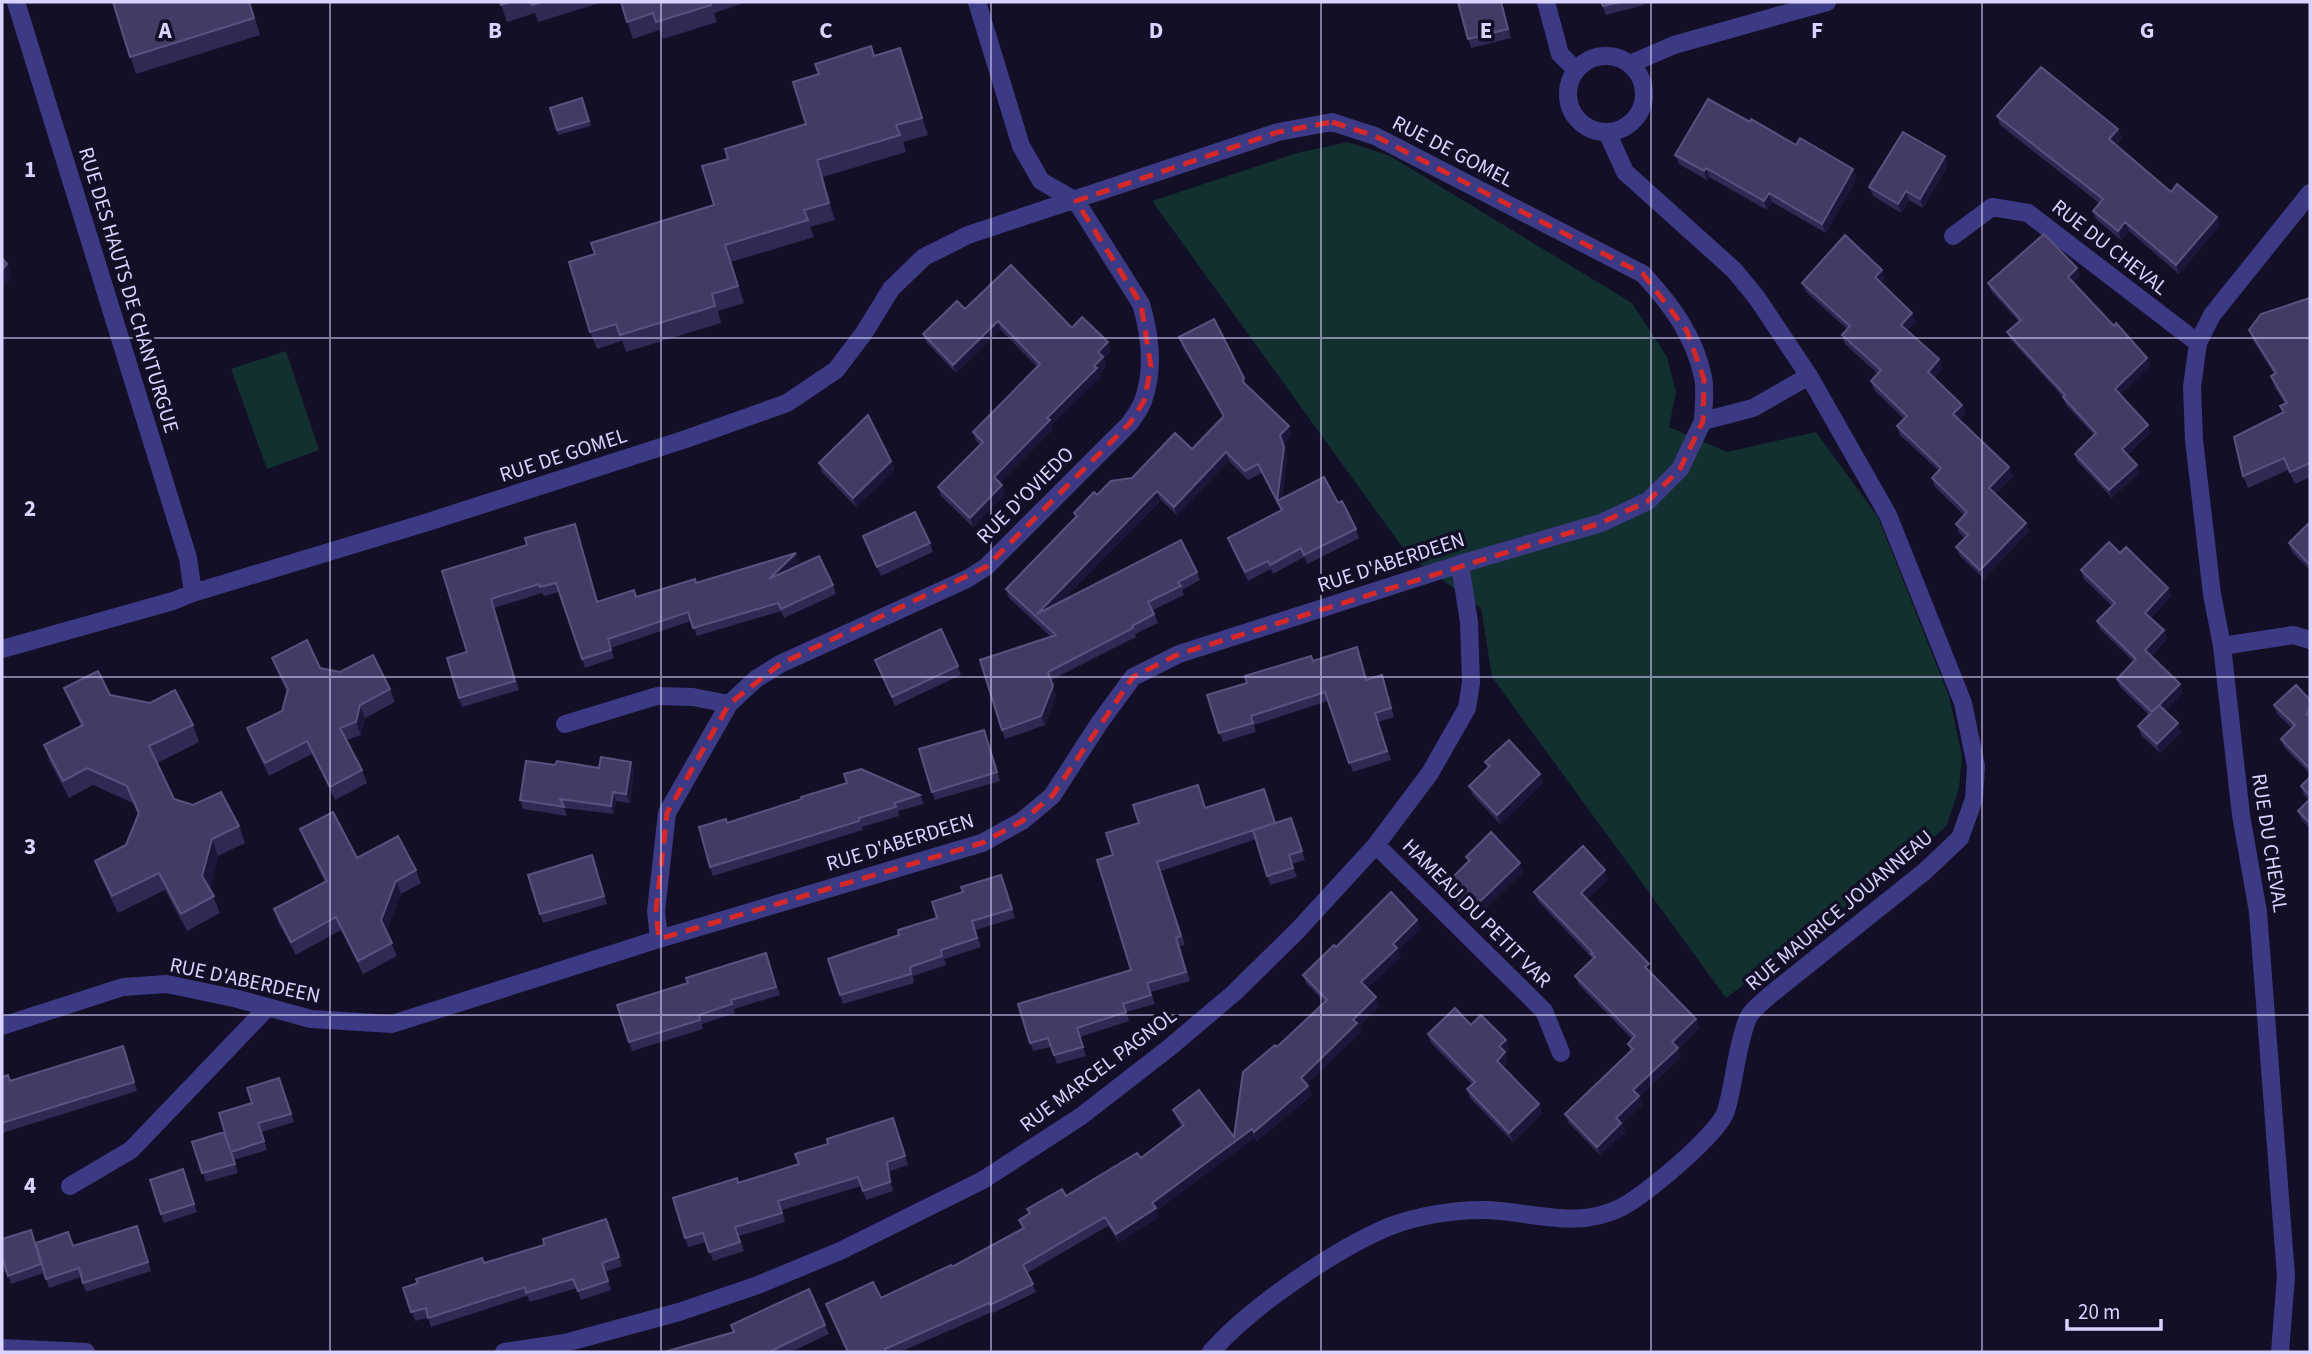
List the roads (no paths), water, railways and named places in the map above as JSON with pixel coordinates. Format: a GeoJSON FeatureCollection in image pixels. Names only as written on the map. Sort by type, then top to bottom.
{"type":"FeatureCollection","features":[{"type":"Feature","properties":{"kind":"street","name":"RUE DES HAUTS DE CHANTURGUE"},"geometry":{"type":"LineString","coordinates":[[16,2],[188,558],[193,593]]}},
{"type":"Feature","properties":{"kind":"street"},"geometry":{"type":"LineString","coordinates":[[976,2],[1021,146],[1041,181],[1076,201]]}},
{"type":"Feature","properties":{"kind":"street"},"geometry":{"type":"LineString","coordinates":[[1546,2],[1560,54],[1576,70]]}},
{"type":"Feature","properties":{"kind":"street"},"geometry":{"type":"LineString","coordinates":[[1630,64],[1674,45],[1827,2]]}},
{"type":"Feature","properties":{"kind":"street"},"geometry":{"type":"LineString","coordinates":[[1607,55],[1630,64],[1639,74],[1643,86],[1644,99],[1639,112],[1631,122],[1620,129],[1607,132],[1585,125],[1576,117],[1568,96],[1569,84],[1576,70],[1585,62],[1607,55]]}},
{"type":"Feature","properties":{"kind":"street","name":"RUE DE GOMEL"},"geometry":{"type":"LineString","coordinates":[[2,649],[173,601],[428,522],[686,439],[788,403],[836,370],[864,333],[891,289],[924,257],[968,235],[1278,132],[1332,122],[1375,136],[1643,274],[1671,305],[1687,331],[1704,379],[1703,421]]}},
{"type":"Feature","properties":{"kind":"street","name":"RUE MAURICE JOUANNEAU"},"geometry":{"type":"LineString","coordinates":[[1211,1352],[1251,1314],[1298,1280],[1348,1247],[1388,1227],[1422,1217],[1485,1210],[1572,1220],[1595,1218],[1623,1206],[1702,1142],[1725,1114],[1749,1016],[1770,995],[1924,873],[1960,838],[1974,799],[1976,766],[1963,703],[1888,514],[1809,376],[1757,298],[1734,270],[1625,172],[1607,132]]}},
{"type":"Feature","properties":{"kind":"street","name":"RUE DU CHEVAL"},"geometry":{"type":"LineString","coordinates":[[2280,1352],[2286,1276],[2259,912],[2241,815],[2222,646],[2212,594],[2194,440],[2192,387],[2198,343],[2212,315],[2310,193]]}},
{"type":"Feature","properties":{"kind":"street","name":"RUE D'OVIEDO"},"geometry":{"type":"LineString","coordinates":[[659,939],[656,911],[667,813],[729,705],[756,680],[780,664],[967,579],[986,567],[1130,423],[1144,401],[1151,367],[1141,304],[1076,201]]}},
{"type":"Feature","properties":{"kind":"street","name":"RUE DU CHEVAL"},"geometry":{"type":"LineString","coordinates":[[1953,236],[1992,207],[2028,213],[2198,343]]}},
{"type":"Feature","properties":{"kind":"street"},"geometry":{"type":"LineString","coordinates":[[1703,421],[1753,408],[1809,376]]}},
{"type":"Feature","properties":{"kind":"street","name":"RUE D'ABERDEEN"},"geometry":{"type":"LineString","coordinates":[[2,1026],[123,987],[167,984],[312,1019],[392,1024],[659,939],[982,843],[1022,821],[1052,796],[1133,677],[1179,654],[1460,564],[1601,523],[1648,501],[1680,469],[1703,421]]}},
{"type":"Feature","properties":{"kind":"street","name":"RUE MARCEL PAGNOL"},"geometry":{"type":"LineString","coordinates":[[504,1352],[578,1339],[679,1312],[758,1285],[840,1251],[922,1213],[984,1180],[1080,1117],[1169,1048],[1234,993],[1298,930],[1376,845],[1430,773],[1467,708],[1471,682],[1469,622],[1460,564]]}},
{"type":"Feature","properties":{"kind":"street"},"geometry":{"type":"LineString","coordinates":[[2222,646],[2293,635],[2310,640]]}},
{"type":"Feature","properties":{"kind":"street"},"geometry":{"type":"LineString","coordinates":[[565,724],[657,696],[693,697],[729,705]]}},
{"type":"Feature","properties":{"kind":"street","name":"HAMEAU DU PETIT VAR"},"geometry":{"type":"LineString","coordinates":[[1376,845],[1544,1011],[1561,1053]]}},
{"type":"Feature","properties":{"kind":"street"},"geometry":{"type":"LineString","coordinates":[[70,1186],[131,1150],[268,1007]]}},
{"type":"Feature","properties":{"kind":"street"},"geometry":{"type":"LineString","coordinates":[[2,1348],[86,1352]]}}]}
